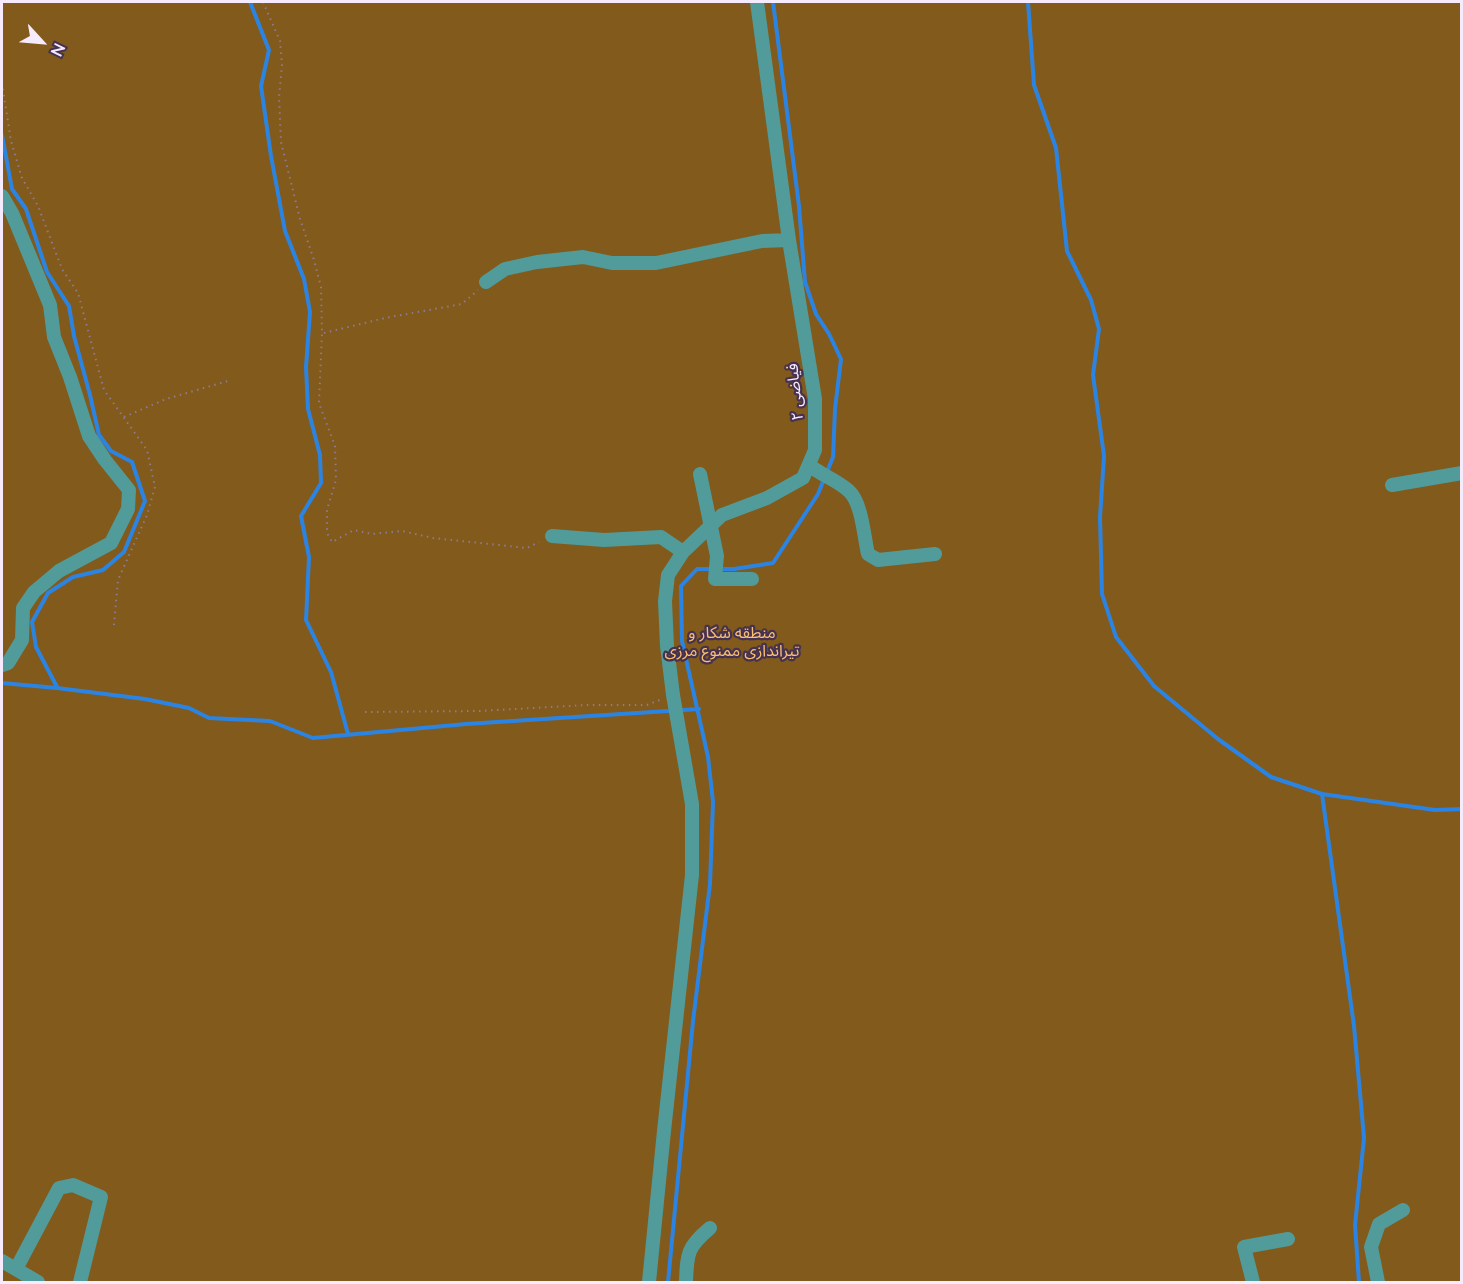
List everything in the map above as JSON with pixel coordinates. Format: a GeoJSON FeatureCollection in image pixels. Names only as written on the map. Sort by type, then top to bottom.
{"type":"FeatureCollection","features":[{"type":"Feature","properties":{"kind":"street","name":"فیاضی ۲"},"geometry":{"type":"LineString","coordinates":[[757,2],[789,240],[815,399],[815,450],[809,465]]}},
{"type":"Feature","properties":{"kind":"street"},"geometry":{"type":"LineString","coordinates":[[2,196],[12,213],[50,305],[54,337],[70,376],[89,436],[129,490],[128,509],[111,543],[59,571],[34,592],[23,608],[22,640],[8,663],[2,665]]}},
{"type":"Feature","properties":{"kind":"street"},"geometry":{"type":"LineString","coordinates":[[486,282],[505,269],[537,262],[583,257],[612,263],[656,263],[762,241],[789,240]]}},
{"type":"Feature","properties":{"kind":"street"},"geometry":{"type":"LineString","coordinates":[[650,1282],[664,1131],[693,875],[692,804],[667,646],[665,601],[668,575],[683,552],[722,515],[767,498],[803,478],[809,465],[849,492],[857,504],[868,555],[878,560],[935,554]]}},
{"type":"Feature","properties":{"kind":"street"},"geometry":{"type":"LineString","coordinates":[[1392,485],[1461,473]]}},
{"type":"Feature","properties":{"kind":"street"},"geometry":{"type":"LineString","coordinates":[[700,474],[717,556],[715,579],[752,579]]}},
{"type":"Feature","properties":{"kind":"street"},"geometry":{"type":"LineString","coordinates":[[552,536],[604,540],[661,537],[683,552]]}},
{"type":"Feature","properties":{"kind":"street"},"geometry":{"type":"LineString","coordinates":[[16,1269],[59,1188],[73,1185],[101,1197],[80,1282]]}},
{"type":"Feature","properties":{"kind":"street"},"geometry":{"type":"LineString","coordinates":[[1378,1282],[1371,1247],[1379,1224],[1403,1210]]}},
{"type":"Feature","properties":{"kind":"street"},"geometry":{"type":"LineString","coordinates":[[686,1282],[686,1257],[698,1238],[710,1228]]}},
{"type":"Feature","properties":{"kind":"street"},"geometry":{"type":"LineString","coordinates":[[1253,1282],[1244,1247],[1288,1239]]}},
{"type":"Feature","properties":{"kind":"street"},"geometry":{"type":"LineString","coordinates":[[2,1261],[38,1282]]}},
{"type":"Feature","properties":{"kind":"path"},"geometry":{"type":"LineString","coordinates":[[263,2],[280,40],[281,142],[300,219],[321,287],[319,403],[335,446],[336,480],[327,510],[327,533],[332,542],[354,530],[372,534],[402,531],[433,538],[526,548],[552,536]]}},
{"type":"Feature","properties":{"kind":"path"},"geometry":{"type":"LineString","coordinates":[[2,83],[11,141],[22,177],[38,206],[62,269],[78,293],[104,390],[147,450],[155,487],[147,515],[118,580],[114,625]]}},
{"type":"Feature","properties":{"kind":"path"},"geometry":{"type":"LineString","coordinates":[[322,333],[385,318],[462,304],[486,282]]}},
{"type":"Feature","properties":{"kind":"path"},"geometry":{"type":"LineString","coordinates":[[124,417],[166,399],[228,381]]}},
{"type":"Feature","properties":{"kind":"path"},"geometry":{"type":"LineString","coordinates":[[365,712],[479,711],[586,705],[647,705],[674,700]]}},
{"type":"Feature","properties":{"kind":"green space","name":"منطقه شکار و تیراندازی ممنوع مرزی"},"geometry":{"type":"Polygon","coordinates":[[[2,2],[1461,2],[1461,1282],[2,1282],[2,2]]]}},
{"type":"Feature","properties":{"kind":"waterway"},"geometry":{"type":"LineString","coordinates":[[250,2],[269,50],[261,86],[271,156],[285,231],[304,279],[310,312],[306,367],[308,409],[320,455],[321,483],[301,516],[309,557],[306,620],[331,672],[348,734]]}},
{"type":"Feature","properties":{"kind":"waterway"},"geometry":{"type":"LineString","coordinates":[[719,569],[773,563],[818,494],[833,457],[835,409],[841,359],[816,314],[805,282],[799,206],[773,2]]}},
{"type":"Feature","properties":{"kind":"waterway"},"geometry":{"type":"LineString","coordinates":[[1028,2],[1034,85],[1056,148],[1067,251],[1091,300],[1099,329],[1093,375],[1104,456],[1100,517],[1102,594],[1116,637],[1154,686],[1218,739],[1271,777],[1322,794],[1435,810],[1462,809]]}},
{"type":"Feature","properties":{"kind":"waterway"},"geometry":{"type":"LineString","coordinates":[[2,135],[12,189],[26,209],[47,272],[69,306],[74,336],[99,435],[111,451],[132,462],[145,501],[124,552],[103,570],[73,577],[48,593],[32,622],[36,647],[57,687]]}},
{"type":"Feature","properties":{"kind":"waterway"},"geometry":{"type":"LineString","coordinates":[[668,1282],[693,1021],[710,884],[713,802],[708,757],[682,641],[681,586],[697,569],[711,569]]}},
{"type":"Feature","properties":{"kind":"waterway"},"geometry":{"type":"LineString","coordinates":[[2,683],[145,699],[189,708],[209,718],[270,721],[313,738],[466,724],[699,709]]}},
{"type":"Feature","properties":{"kind":"waterway"},"geometry":{"type":"LineString","coordinates":[[1322,794],[1354,1026],[1364,1138],[1355,1225],[1359,1282]]}}]}
